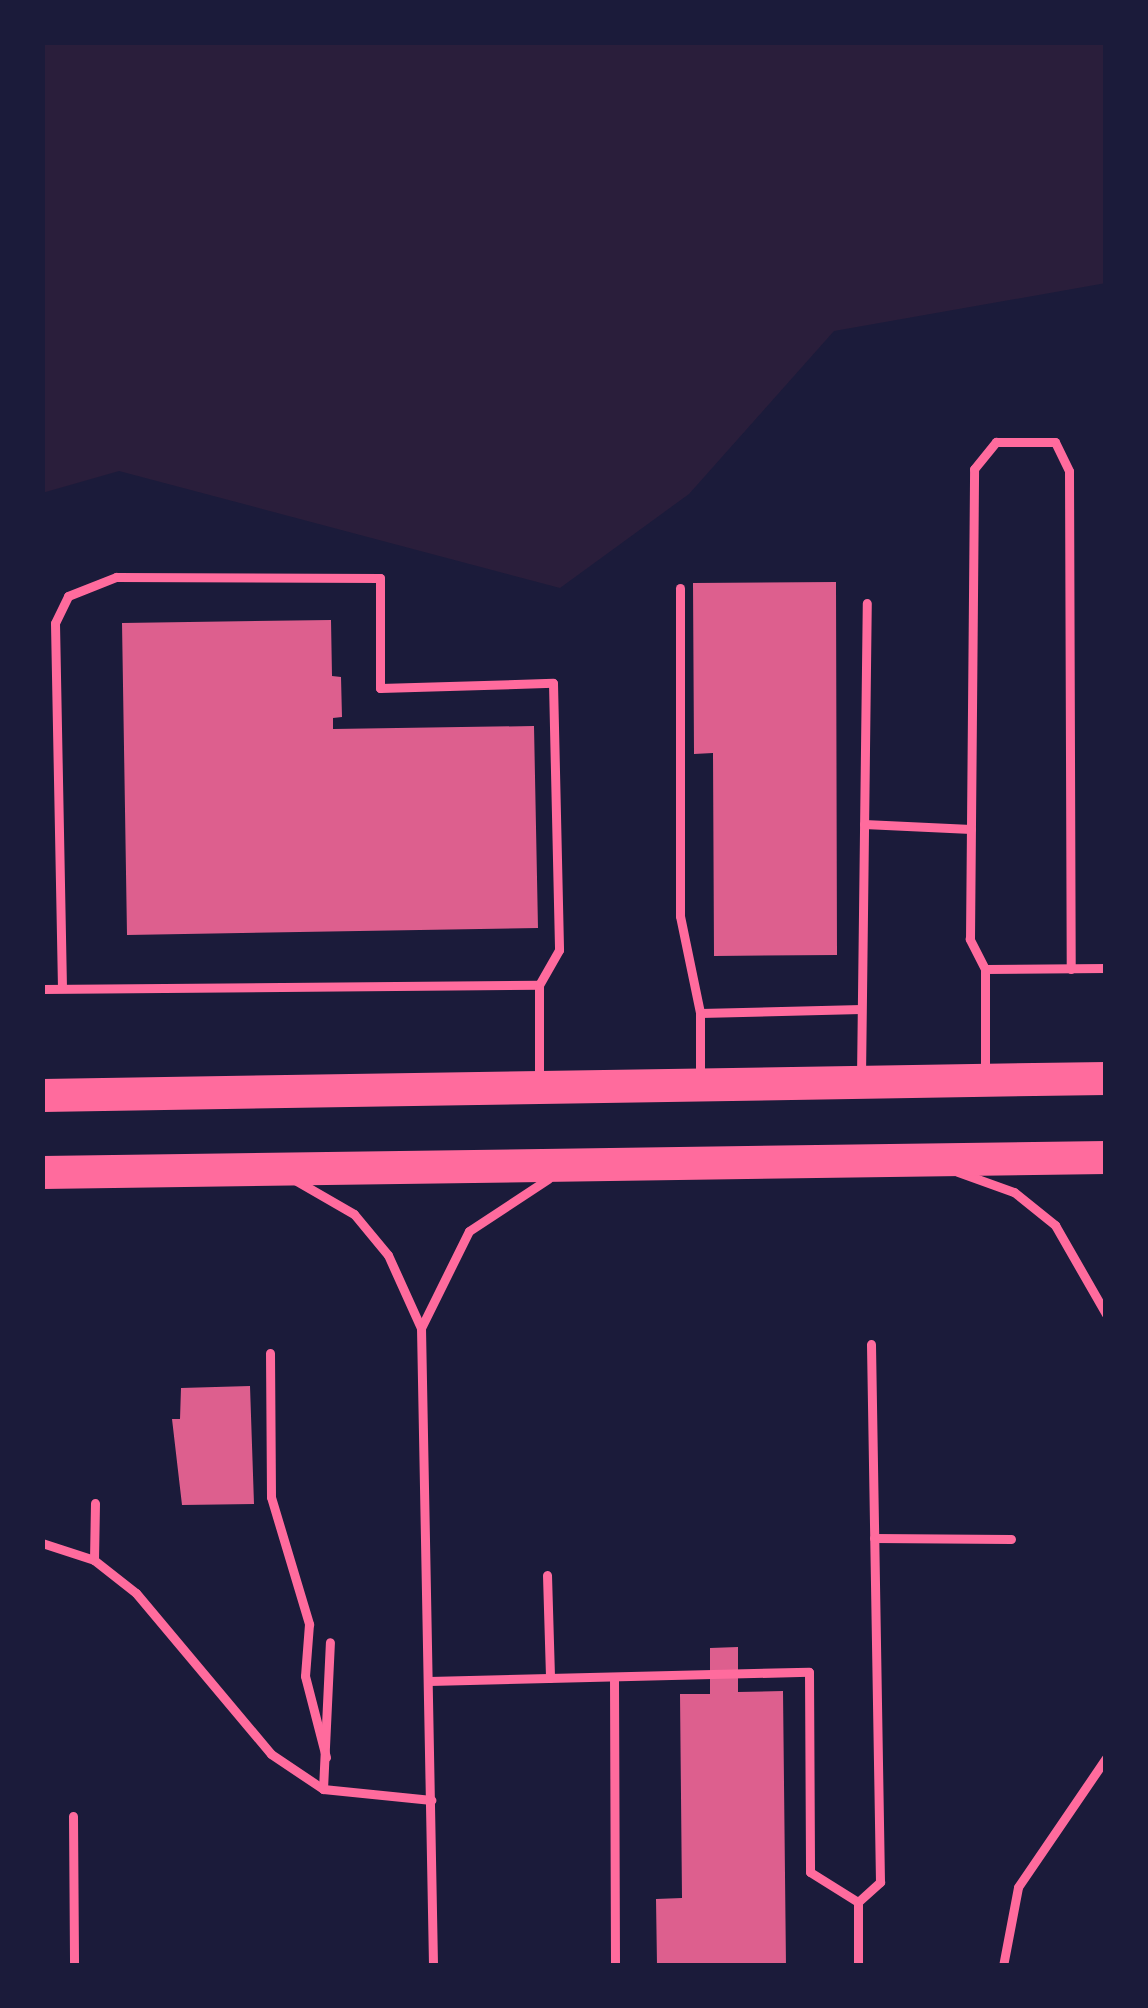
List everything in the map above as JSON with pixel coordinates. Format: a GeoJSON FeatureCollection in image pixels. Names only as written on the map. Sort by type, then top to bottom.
{"type":"FeatureCollection","features":[{"type":"Feature","properties":{"kind":"highway"},"geometry":{"type":"LineString","coordinates":[[42,1095],[1106,1078]]}},
{"type":"Feature","properties":{"kind":"highway"},"geometry":{"type":"LineString","coordinates":[[42,1172],[1106,1157]]}},
{"type":"Feature","properties":{"kind":"lane"},"geometry":{"type":"LineString","coordinates":[[985,1080],[985,970],[970,940],[974,469],[996,442],[1055,442],[1070,471],[1071,969]]}},
{"type":"Feature","properties":{"kind":"lane"},"geometry":{"type":"LineString","coordinates":[[62,988],[56,623],[76,590],[116,577],[380,578],[380,688],[553,683],[559,950],[539,986],[539,1087]]}},
{"type":"Feature","properties":{"kind":"lane"},"geometry":{"type":"LineString","coordinates":[[680,588],[680,916],[700,1013],[700,1085]]}},
{"type":"Feature","properties":{"kind":"lane"},"geometry":{"type":"LineString","coordinates":[[860,1082],[867,603]]}},
{"type":"Feature","properties":{"kind":"lane"},"geometry":{"type":"LineString","coordinates":[[864,824],[971,829]]}},
{"type":"Feature","properties":{"kind":"lane"},"geometry":{"type":"LineString","coordinates":[[985,970],[1106,968]]}},
{"type":"Feature","properties":{"kind":"lane"},"geometry":{"type":"LineString","coordinates":[[42,989],[539,986]]}},
{"type":"Feature","properties":{"kind":"lane"},"geometry":{"type":"LineString","coordinates":[[700,1013],[862,1009]]}},
{"type":"Feature","properties":{"kind":"lane"},"geometry":{"type":"LineString","coordinates":[[925,1160],[1035,1207],[1072,1245],[1106,1314]]}},
{"type":"Feature","properties":{"kind":"lane"},"geometry":{"type":"LineString","coordinates":[[421,1328],[452,1254],[487,1213],[543,1180],[622,1162]]}},
{"type":"Feature","properties":{"kind":"lane"},"geometry":{"type":"LineString","coordinates":[[267,1167],[354,1214],[388,1255],[421,1328],[433,1966]]}},
{"type":"Feature","properties":{"kind":"lane"},"geometry":{"type":"LineString","coordinates":[[858,1966],[858,1902],[880,1882],[871,1344]]}},
{"type":"Feature","properties":{"kind":"lane"},"geometry":{"type":"LineString","coordinates":[[270,1353],[271,1497],[309,1624],[305,1676],[326,1756]]}},
{"type":"Feature","properties":{"kind":"lane"},"geometry":{"type":"LineString","coordinates":[[94,1503],[94,1560]]}},
{"type":"Feature","properties":{"kind":"lane"},"geometry":{"type":"LineString","coordinates":[[874,1538],[1011,1539]]}},
{"type":"Feature","properties":{"kind":"lane"},"geometry":{"type":"LineString","coordinates":[[42,1543],[94,1560],[136,1593],[271,1754],[323,1790],[431,1800]]}},
{"type":"Feature","properties":{"kind":"lane"},"geometry":{"type":"LineString","coordinates":[[547,1575],[550,1678]]}},
{"type":"Feature","properties":{"kind":"lane"},"geometry":{"type":"LineString","coordinates":[[323,1790],[330,1642]]}},
{"type":"Feature","properties":{"kind":"lane"},"geometry":{"type":"LineString","coordinates":[[429,1681],[809,1672],[811,1872],[858,1902]]}},
{"type":"Feature","properties":{"kind":"lane"},"geometry":{"type":"LineString","coordinates":[[614,1677],[614,1966]]}},
{"type":"Feature","properties":{"kind":"lane"},"geometry":{"type":"LineString","coordinates":[[1003,1966],[1018,1887],[1106,1758]]}},
{"type":"Feature","properties":{"kind":"lane"},"geometry":{"type":"LineString","coordinates":[[74,1816],[74,1966]]}},
{"type":"Feature","properties":{"kind":"shaded area"},"geometry":{"type":"Polygon","coordinates":[[[42,42],[1106,42],[1106,283],[834,331],[689,494],[560,588],[119,471],[42,493],[42,42]]]}},
{"type":"Feature","properties":{"kind":"building"},"geometry":{"type":"Polygon","coordinates":[[[836,582],[837,955],[714,956],[713,753],[694,754],[693,583],[836,582]]]}},
{"type":"Feature","properties":{"kind":"building"},"geometry":{"type":"Polygon","coordinates":[[[331,620],[332,676],[341,677],[342,717],[333,718],[333,729],[534,726],[538,928],[127,935],[122,623],[331,620]]]}},
{"type":"Feature","properties":{"kind":"building"},"geometry":{"type":"Polygon","coordinates":[[[250,1386],[254,1504],[182,1505],[172,1419],[180,1419],[181,1388],[250,1386]]]}},
{"type":"Feature","properties":{"kind":"building"},"geometry":{"type":"Polygon","coordinates":[[[738,1647],[738,1692],[783,1691],[786,1966],[657,1966],[656,1899],[682,1898],[680,1694],[710,1694],[710,1648],[738,1647]]]}}]}
